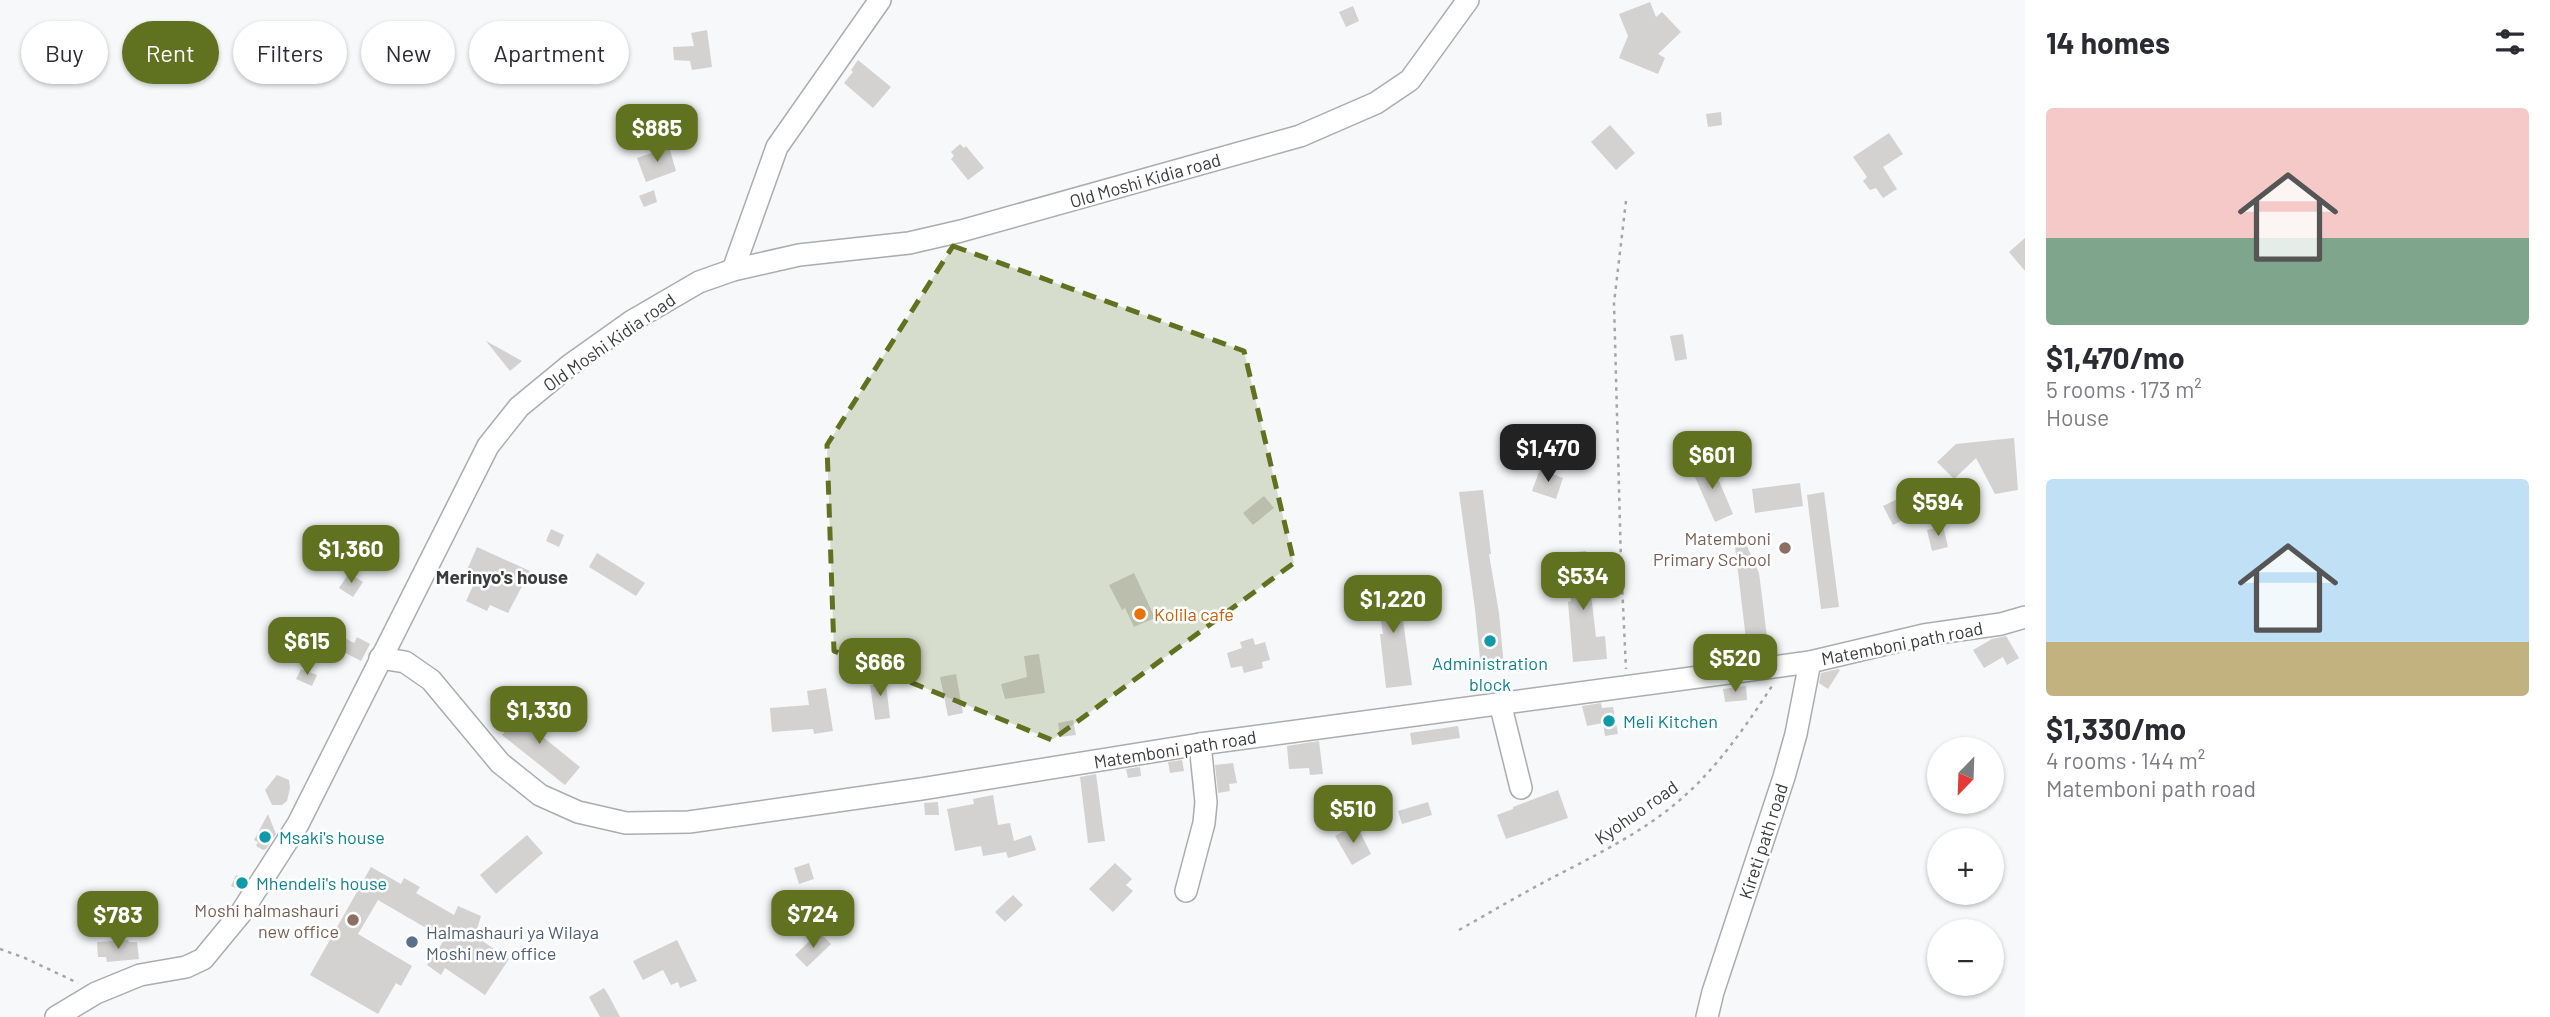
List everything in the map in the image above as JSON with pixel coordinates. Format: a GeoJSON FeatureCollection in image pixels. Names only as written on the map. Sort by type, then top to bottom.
{"type":"FeatureCollection","features":[{"type":"Feature","properties":{"kind":"street"},"geometry":{"type":"LineString","coordinates":[[733,270],[777,147],[880,0]]}},
{"type":"Feature","properties":{"kind":"street","name":"Old Moshi Kidia road"},"geometry":{"type":"LineString","coordinates":[[57,1017],[96,993],[140,975],[186,967],[203,959],[222,939],[298,824],[488,446],[519,407],[570,365],[632,321],[699,282],[733,270],[799,255],[909,243],[1300,136],[1376,103],[1410,80],[1468,0]]}},
{"type":"Feature","properties":{"kind":"street","name":"Matemboni path road"},"geometry":{"type":"LineString","coordinates":[[380,658],[405,662],[430,680],[500,763],[540,795],[578,812],[626,823],[689,822],[921,789],[1200,744],[1810,662],[1924,635],[2001,624],[2025,617]]}},
{"type":"Feature","properties":{"kind":"street","name":"Kireti path road"},"geometry":{"type":"LineString","coordinates":[[1707,1017],[1784,777],[1796,734],[1810,662]]}},
{"type":"Feature","properties":{"kind":"street"},"geometry":{"type":"LineString","coordinates":[[1500,703],[1521,788]]}},
{"type":"Feature","properties":{"kind":"street"},"geometry":{"type":"LineString","coordinates":[[1186,891],[1202,834],[1206,802],[1200,744]]}},
{"type":"Feature","properties":{"kind":"path"},"geometry":{"type":"LineString","coordinates":[[1626,201],[1614,303],[1620,563],[1627,686]]}},
{"type":"Feature","properties":{"kind":"path","name":"Kyohuo road"},"geometry":{"type":"LineString","coordinates":[[1459,930],[1616,844],[1681,800],[1754,714],[1784,665]]}},
{"type":"Feature","properties":{"kind":"path"},"geometry":{"type":"LineString","coordinates":[[0,949],[56,971],[96,993]]}},
{"type":"Feature","properties":{"kind":"highlighted area"},"geometry":{"type":"Polygon","coordinates":[[[953,246],[1244,351],[1294,563],[1052,740],[834,651],[827,445],[953,246]]]}},
{"type":"Feature","properties":{"kind":"building"},"geometry":{"type":"Polygon","coordinates":[[[1650,2],[1656,17],[1662,12],[1681,32],[1658,54],[1665,58],[1658,74],[1619,58],[1628,36],[1619,14],[1650,2]]]}},
{"type":"Feature","properties":{"kind":"building"},"geometry":{"type":"Polygon","coordinates":[[[1353,6],[1359,21],[1346,27],[1339,12],[1353,6]]]}},
{"type":"Feature","properties":{"kind":"building"},"geometry":{"type":"Polygon","coordinates":[[[707,30],[712,67],[692,70],[690,61],[674,60],[673,47],[694,46],[691,33],[707,30]]]}},
{"type":"Feature","properties":{"kind":"building"},"geometry":{"type":"Polygon","coordinates":[[[858,60],[891,87],[873,108],[844,83],[858,60]]]}},
{"type":"Feature","properties":{"kind":"building"},"geometry":{"type":"Polygon","coordinates":[[[1721,112],[1722,125],[1708,127],[1706,114],[1721,112]]]}},
{"type":"Feature","properties":{"kind":"building"},"geometry":{"type":"Polygon","coordinates":[[[1610,125],[1635,153],[1616,170],[1591,142],[1610,125]]]}},
{"type":"Feature","properties":{"kind":"building"},"geometry":{"type":"Polygon","coordinates":[[[1889,133],[1903,154],[1883,167],[1897,189],[1883,198],[1876,188],[1870,190],[1863,181],[1867,177],[1853,157],[1889,133]]]}},
{"type":"Feature","properties":{"kind":"building"},"geometry":{"type":"Polygon","coordinates":[[[960,144],[964,148],[966,146],[984,168],[968,180],[951,159],[954,156],[951,152],[960,144]]]}},
{"type":"Feature","properties":{"kind":"building"},"geometry":{"type":"Polygon","coordinates":[[[669,147],[676,171],[646,182],[637,158],[669,147]]]}},
{"type":"Feature","properties":{"kind":"building"},"geometry":{"type":"Polygon","coordinates":[[[654,190],[657,202],[644,207],[639,196],[654,190]]]}},
{"type":"Feature","properties":{"kind":"building"},"geometry":{"type":"Polygon","coordinates":[[[2025,238],[2025,271],[2009,252],[2025,238]]]}},
{"type":"Feature","properties":{"kind":"building"},"geometry":{"type":"Polygon","coordinates":[[[1683,334],[1687,359],[1675,361],[1670,336],[1683,334]]]}},
{"type":"Feature","properties":{"kind":"building"},"geometry":{"type":"Polygon","coordinates":[[[486,341],[522,361],[510,371],[486,341]]]}},
{"type":"Feature","properties":{"kind":"building"},"geometry":{"type":"Polygon","coordinates":[[[2014,438],[2018,490],[1995,494],[1976,458],[1954,479],[1937,462],[1956,444],[2014,438]]]}},
{"type":"Feature","properties":{"kind":"building"},"geometry":{"type":"Polygon","coordinates":[[[1710,460],[1733,514],[1715,522],[1691,468],[1710,460]]]}},
{"type":"Feature","properties":{"kind":"building"},"geometry":{"type":"Polygon","coordinates":[[[1540,469],[1563,478],[1556,499],[1532,491],[1540,469]]]}},
{"type":"Feature","properties":{"kind":"building"},"geometry":{"type":"Polygon","coordinates":[[[1800,483],[1803,506],[1755,513],[1752,489],[1800,483]]]}},
{"type":"Feature","properties":{"kind":"building"},"geometry":{"type":"Polygon","coordinates":[[[1920,488],[1930,506],[1893,525],[1883,506],[1920,488]]]}},
{"type":"Feature","properties":{"kind":"building"},"geometry":{"type":"Polygon","coordinates":[[[1483,490],[1504,667],[1481,669],[1459,492],[1483,490]]]}},
{"type":"Feature","properties":{"kind":"building"},"geometry":{"type":"Polygon","coordinates":[[[1824,492],[1839,607],[1821,609],[1807,495],[1824,492]]]}},
{"type":"Feature","properties":{"kind":"building"},"geometry":{"type":"Polygon","coordinates":[[[1264,496],[1274,508],[1253,525],[1243,513],[1264,496]]]}},
{"type":"Feature","properties":{"kind":"building"},"geometry":{"type":"Polygon","coordinates":[[[1943,526],[1948,547],[1932,551],[1927,530],[1943,526]]]}},
{"type":"Feature","properties":{"kind":"building"},"geometry":{"type":"Polygon","coordinates":[[[551,529],[564,535],[559,547],[546,541],[551,529]]]}},
{"type":"Feature","properties":{"kind":"building"},"geometry":{"type":"Polygon","coordinates":[[[1746,544],[1759,573],[1768,645],[1747,648],[1735,546],[1746,544]]]}},
{"type":"Feature","properties":{"kind":"building"},"geometry":{"type":"Polygon","coordinates":[[[477,547],[530,571],[508,613],[490,605],[487,611],[466,601],[478,575],[467,570],[477,547]]]}},
{"type":"Feature","properties":{"kind":"building"},"geometry":{"type":"Polygon","coordinates":[[[1586,551],[1596,637],[1605,636],[1607,659],[1573,662],[1568,602],[1571,601],[1565,553],[1586,551]]]}},
{"type":"Feature","properties":{"kind":"building"},"geometry":{"type":"Polygon","coordinates":[[[597,553],[645,583],[636,596],[589,567],[597,553]]]}},
{"type":"Feature","properties":{"kind":"building"},"geometry":{"type":"Polygon","coordinates":[[[349,573],[363,582],[353,597],[339,588],[349,573]]]}},
{"type":"Feature","properties":{"kind":"building"},"geometry":{"type":"Polygon","coordinates":[[[1134,573],[1155,618],[1134,627],[1109,585],[1134,573]]]}},
{"type":"Feature","properties":{"kind":"building"},"geometry":{"type":"Polygon","coordinates":[[[1397,578],[1412,685],[1386,688],[1380,634],[1383,634],[1375,582],[1397,578]]]}},
{"type":"Feature","properties":{"kind":"building"},"geometry":{"type":"Polygon","coordinates":[[[324,627],[354,643],[357,637],[370,644],[361,661],[330,645],[324,656],[311,649],[324,627]]]}},
{"type":"Feature","properties":{"kind":"building"},"geometry":{"type":"Polygon","coordinates":[[[2006,636],[2019,658],[2007,665],[2003,657],[1984,668],[1973,650],[1992,639],[2006,636]]]}},
{"type":"Feature","properties":{"kind":"building"},"geometry":{"type":"Polygon","coordinates":[[[1253,638],[1255,645],[1265,642],[1270,660],[1262,662],[1263,668],[1244,673],[1242,666],[1231,668],[1227,653],[1242,648],[1240,642],[1253,638]]]}},
{"type":"Feature","properties":{"kind":"building"},"geometry":{"type":"Polygon","coordinates":[[[1039,654],[1045,693],[1005,699],[1001,684],[1027,677],[1024,656],[1039,654]]]}},
{"type":"Feature","properties":{"kind":"building"},"geometry":{"type":"Polygon","coordinates":[[[301,669],[317,675],[312,686],[296,679],[301,669]]]}},
{"type":"Feature","properties":{"kind":"building"},"geometry":{"type":"Polygon","coordinates":[[[1840,670],[1828,689],[1819,683],[1821,673],[1840,670]]]}},
{"type":"Feature","properties":{"kind":"building"},"geometry":{"type":"Polygon","coordinates":[[[956,674],[963,713],[948,716],[940,677],[956,674]]]}},
{"type":"Feature","properties":{"kind":"building"},"geometry":{"type":"Polygon","coordinates":[[[885,675],[890,718],[875,720],[870,685],[874,685],[873,676],[885,675]]]}},
{"type":"Feature","properties":{"kind":"building"},"geometry":{"type":"Polygon","coordinates":[[[1746,686],[1747,700],[1725,702],[1723,689],[1746,686]]]}},
{"type":"Feature","properties":{"kind":"building"},"geometry":{"type":"Polygon","coordinates":[[[826,688],[833,731],[814,734],[813,729],[772,732],[770,708],[809,705],[807,691],[826,688]]]}},
{"type":"Feature","properties":{"kind":"building"},"geometry":{"type":"Polygon","coordinates":[[[531,703],[543,721],[528,725],[580,767],[565,785],[502,735],[531,703]]]}},
{"type":"Feature","properties":{"kind":"building"},"geometry":{"type":"Polygon","coordinates":[[[1601,703],[1602,708],[1613,707],[1618,734],[1605,736],[1603,723],[1587,726],[1582,706],[1601,703]]]}},
{"type":"Feature","properties":{"kind":"building"},"geometry":{"type":"Polygon","coordinates":[[[1073,720],[1076,735],[1060,737],[1058,723],[1073,720]]]}},
{"type":"Feature","properties":{"kind":"building"},"geometry":{"type":"Polygon","coordinates":[[[1458,726],[1460,738],[1412,745],[1410,733],[1458,726]]]}},
{"type":"Feature","properties":{"kind":"building"},"geometry":{"type":"Polygon","coordinates":[[[1319,741],[1323,774],[1310,775],[1309,768],[1289,769],[1287,746],[1319,741]]]}},
{"type":"Feature","properties":{"kind":"building"},"geometry":{"type":"Polygon","coordinates":[[[1182,760],[1184,771],[1170,773],[1168,762],[1182,760]]]}},
{"type":"Feature","properties":{"kind":"building"},"geometry":{"type":"Polygon","coordinates":[[[1233,763],[1237,783],[1229,784],[1230,791],[1218,793],[1215,765],[1233,763]]]}},
{"type":"Feature","properties":{"kind":"building"},"geometry":{"type":"Polygon","coordinates":[[[1140,767],[1141,776],[1128,778],[1126,769],[1140,767]]]}},
{"type":"Feature","properties":{"kind":"building"},"geometry":{"type":"Polygon","coordinates":[[[1096,774],[1105,841],[1088,843],[1080,777],[1096,774]]]}},
{"type":"Feature","properties":{"kind":"building"},"geometry":{"type":"Polygon","coordinates":[[[277,775],[289,780],[290,788],[287,801],[282,805],[272,805],[265,790],[277,775]]]}},
{"type":"Feature","properties":{"kind":"building"},"geometry":{"type":"Polygon","coordinates":[[[1558,790],[1568,818],[1506,839],[1497,815],[1558,790]]]}},
{"type":"Feature","properties":{"kind":"building"},"geometry":{"type":"Polygon","coordinates":[[[993,795],[998,825],[1010,823],[1014,841],[1031,835],[1036,850],[1008,858],[1006,852],[983,856],[981,846],[955,851],[947,809],[974,804],[973,799],[993,795]]]}},
{"type":"Feature","properties":{"kind":"building"},"geometry":{"type":"Polygon","coordinates":[[[938,802],[939,815],[925,815],[924,803],[938,802]]]}},
{"type":"Feature","properties":{"kind":"building"},"geometry":{"type":"Polygon","coordinates":[[[1428,802],[1432,815],[1402,824],[1398,811],[1428,802]]]}},
{"type":"Feature","properties":{"kind":"building","name":"Msaki's house"},"geometry":{"type":"Polygon","coordinates":[[[268,814],[276,834],[263,850],[256,846],[258,842],[254,840],[268,814]]]}},
{"type":"Feature","properties":{"kind":"building"},"geometry":{"type":"Polygon","coordinates":[[[1356,824],[1371,854],[1352,865],[1335,836],[1356,824]]]}},
{"type":"Feature","properties":{"kind":"building"},"geometry":{"type":"Polygon","coordinates":[[[527,835],[543,853],[496,894],[480,875],[527,835]]]}},
{"type":"Feature","properties":{"kind":"building"},"geometry":{"type":"Polygon","coordinates":[[[809,863],[814,879],[799,884],[794,868],[809,863]]]}},
{"type":"Feature","properties":{"kind":"building"},"geometry":{"type":"Polygon","coordinates":[[[1115,863],[1132,879],[1126,885],[1133,891],[1113,912],[1089,889],[1115,863]]]}},
{"type":"Feature","properties":{"kind":"building"},"geometry":{"type":"Polygon","coordinates":[[[371,867],[401,884],[404,878],[420,887],[416,893],[454,915],[458,906],[481,916],[475,936],[509,959],[485,995],[445,968],[441,975],[427,965],[445,939],[378,900],[358,934],[412,966],[401,986],[396,983],[378,1014],[310,975],[371,867]]]}},
{"type":"Feature","properties":{"kind":"building"},"geometry":{"type":"Polygon","coordinates":[[[236,875],[247,880],[240,890],[231,886],[236,875]]]}},
{"type":"Feature","properties":{"kind":"building"},"geometry":{"type":"Polygon","coordinates":[[[1013,895],[1023,905],[1005,922],[995,912],[1013,895]]]}},
{"type":"Feature","properties":{"kind":"building"},"geometry":{"type":"Polygon","coordinates":[[[819,932],[831,944],[807,967],[795,955],[819,932]]]}},
{"type":"Feature","properties":{"kind":"building"},"geometry":{"type":"Polygon","coordinates":[[[677,940],[697,981],[680,988],[678,982],[671,985],[663,970],[643,980],[633,961],[677,940]]]}},
{"type":"Feature","properties":{"kind":"building"},"geometry":{"type":"Polygon","coordinates":[[[97,942],[137,942],[139,959],[107,962],[106,957],[98,957],[97,942]]]}},
{"type":"Feature","properties":{"kind":"building"},"geometry":{"type":"Polygon","coordinates":[[[604,988],[620,1017],[600,1017],[589,997],[604,988]]]}},
{"type":"Feature","properties":{"kind":"place","name":"Matemboni Primary School"},"geometry":{"type":"Point","coordinates":[1785,548]}},
{"type":"Feature","properties":{"kind":"place","name":"Kolila cafe"},"geometry":{"type":"Point","coordinates":[1140,614]}},
{"type":"Feature","properties":{"kind":"place","name":"Administration block"},"geometry":{"type":"Point","coordinates":[1490,641]}},
{"type":"Feature","properties":{"kind":"place","name":"Meli Kitchen"},"geometry":{"type":"Point","coordinates":[1609,721]}},
{"type":"Feature","properties":{"kind":"place","name":"Msaki's house"},"geometry":{"type":"Point","coordinates":[265,837]}},
{"type":"Feature","properties":{"kind":"place","name":"Mhendeli's house"},"geometry":{"type":"Point","coordinates":[242,883]}},
{"type":"Feature","properties":{"kind":"place","name":"Moshi halmashauri new office"},"geometry":{"type":"Point","coordinates":[353,920]}},
{"type":"Feature","properties":{"kind":"place","name":"Halmashauri ya Wilaya Moshi new office"},"geometry":{"type":"Point","coordinates":[412,942]}},
{"type":"Feature","properties":{"kind":"district","name":"Merinyo's house"},"geometry":{"type":"Point","coordinates":[502,576]}}]}
